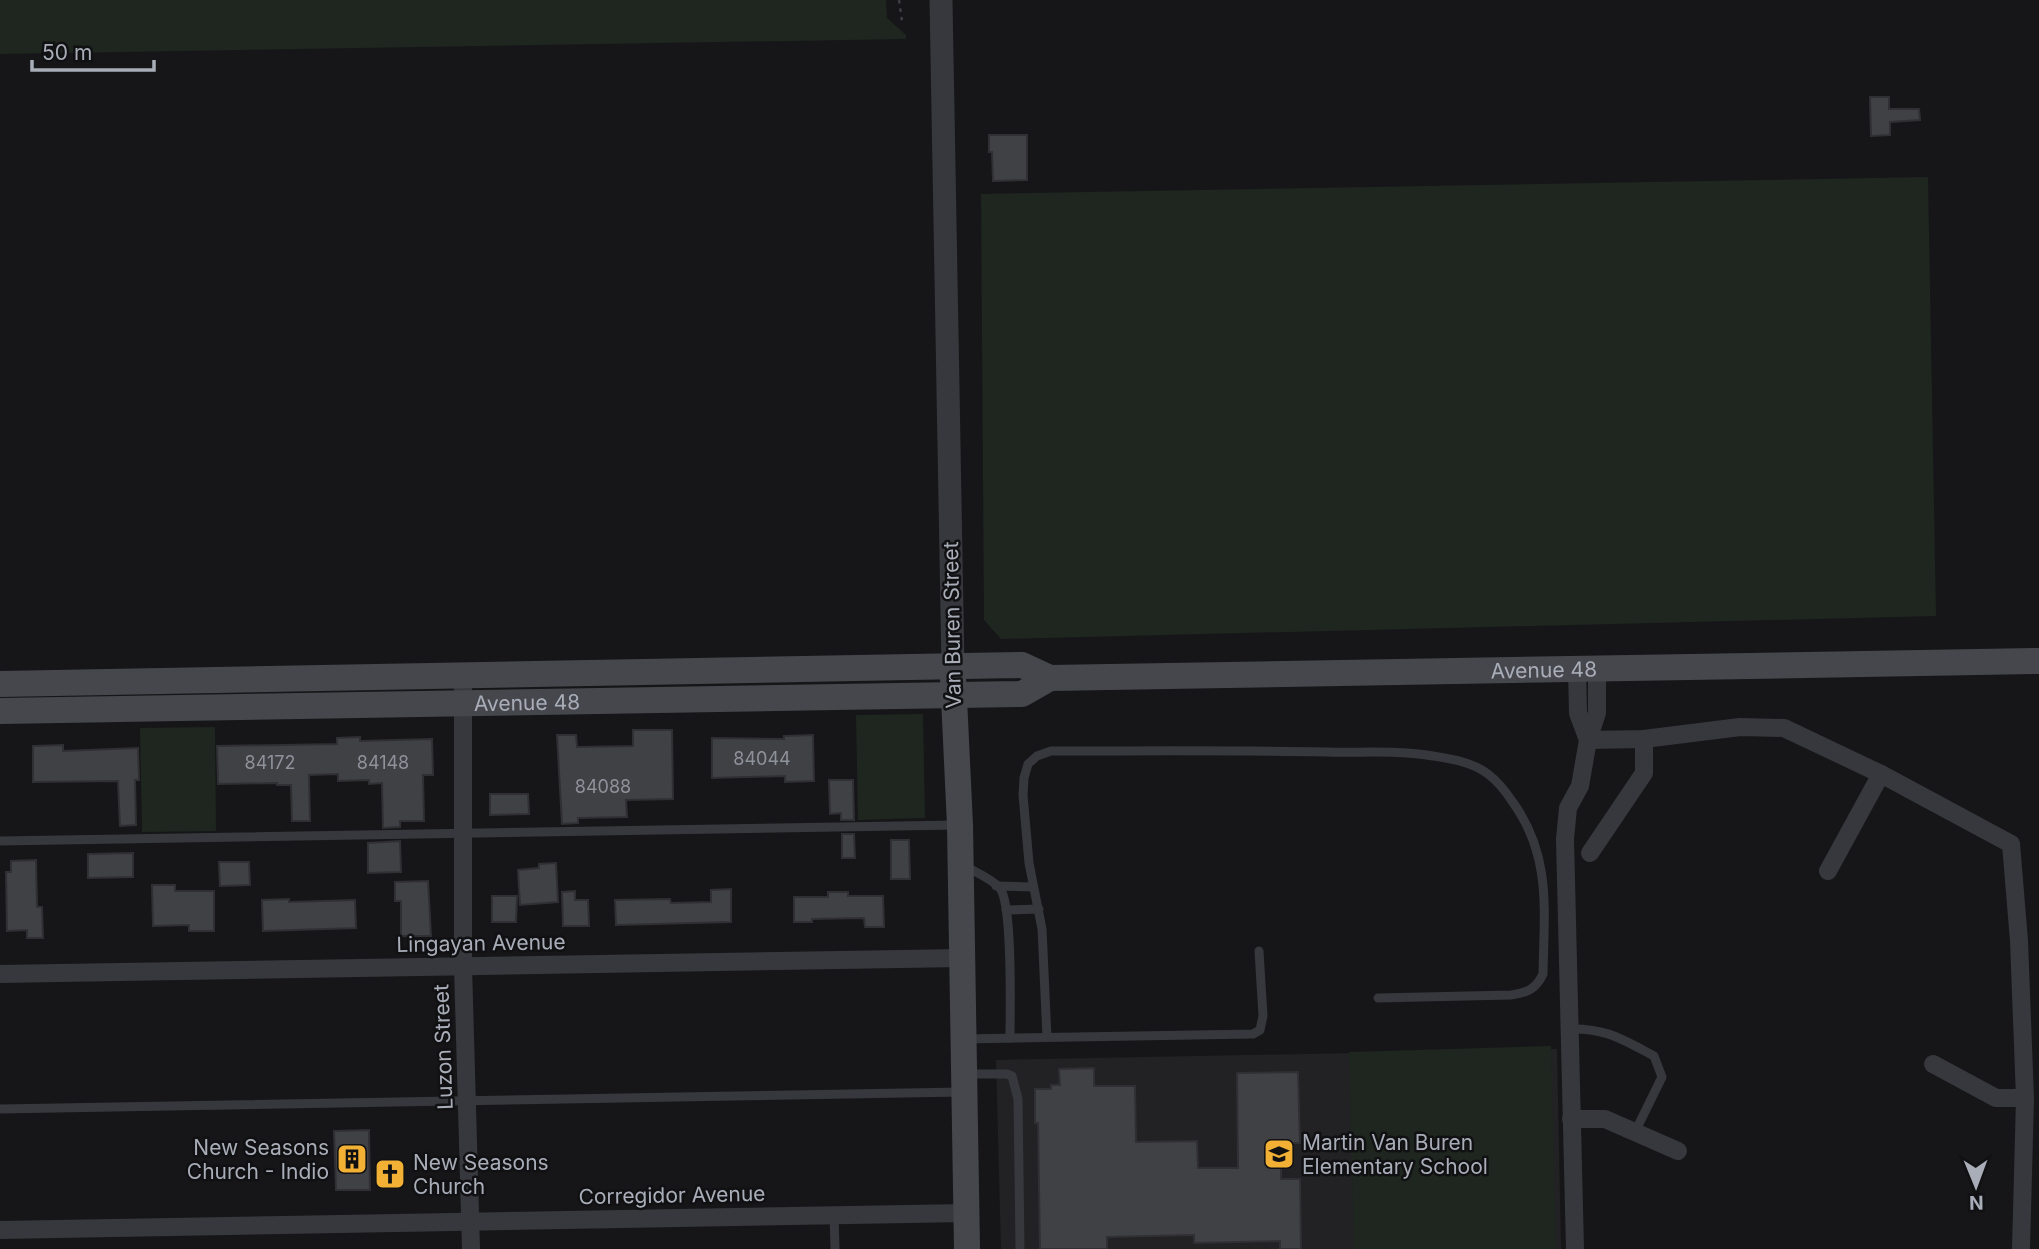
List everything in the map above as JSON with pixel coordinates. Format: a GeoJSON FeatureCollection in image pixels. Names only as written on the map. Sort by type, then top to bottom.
{"type":"FeatureCollection","features":[{"type":"Feature","properties":{"kind":"main road","name":"Avenue 48"},"geometry":{"type":"LineString","coordinates":[[0,684],[1022,665],[1050,678],[2039,661]]}},
{"type":"Feature","properties":{"kind":"main road","name":"Van Buren Street"},"geometry":{"type":"LineString","coordinates":[[953,667],[960,825],[967,1249]]}},
{"type":"Feature","properties":{"kind":"main road","name":"Avenue 48"},"geometry":{"type":"LineString","coordinates":[[0,711],[1022,694],[1050,678]]}},
{"type":"Feature","properties":{"kind":"main road"},"geometry":{"type":"LineString","coordinates":[[0,696],[162,693],[200,680]]}},
{"type":"Feature","properties":{"kind":"street","name":"Van Buren Street"},"geometry":{"type":"LineString","coordinates":[[941,0],[953,667]]}},
{"type":"Feature","properties":{"kind":"street"},"geometry":{"type":"LineString","coordinates":[[1575,1249],[1565,839],[1568,808],[1580,786],[1588,740],[1598,713],[1587,668]]}},
{"type":"Feature","properties":{"kind":"street","name":"Luzon Street"},"geometry":{"type":"LineString","coordinates":[[463,676],[463,966],[471,1249]]}},
{"type":"Feature","properties":{"kind":"street"},"geometry":{"type":"LineString","coordinates":[[1588,740],[1644,739],[1740,727],[1784,728],[1881,774],[2011,844],[2019,941],[2025,1098],[2021,1249]]}},
{"type":"Feature","properties":{"kind":"street"},"geometry":{"type":"LineString","coordinates":[[1590,853],[1644,773],[1644,739]]}},
{"type":"Feature","properties":{"kind":"street"},"geometry":{"type":"LineString","coordinates":[[1828,871],[1881,774]]}},
{"type":"Feature","properties":{"kind":"street","name":"Lingayan Avenue"},"geometry":{"type":"LineString","coordinates":[[0,974],[962,958]]}},
{"type":"Feature","properties":{"kind":"street"},"geometry":{"type":"LineString","coordinates":[[1933,1064],[1996,1098],[2025,1098]]}},
{"type":"Feature","properties":{"kind":"street"},"geometry":{"type":"LineString","coordinates":[[1571,1119],[1605,1119],[1678,1151]]}},
{"type":"Feature","properties":{"kind":"street","name":"Corregidor Avenue"},"geometry":{"type":"LineString","coordinates":[[0,1230],[966,1213]]}},
{"type":"Feature","properties":{"kind":"lane"},"geometry":{"type":"LineString","coordinates":[[1047,1037],[1044,965],[1039,909],[1032,887],[1024,778],[1028,764],[1037,756],[1051,751],[1424,755],[1465,762],[1488,774],[1525,819],[1537,846],[1544,902],[1543,974],[1538,985],[1523,994],[1378,998]]}},
{"type":"Feature","properties":{"kind":"lane"},"geometry":{"type":"LineString","coordinates":[[0,841],[960,825]]}},
{"type":"Feature","properties":{"kind":"lane"},"geometry":{"type":"LineString","coordinates":[[960,863],[996,886],[1004,897],[1010,1038]]}},
{"type":"Feature","properties":{"kind":"lane"},"geometry":{"type":"LineString","coordinates":[[996,886],[1032,887]]}},
{"type":"Feature","properties":{"kind":"lane"},"geometry":{"type":"LineString","coordinates":[[1006,910],[1039,909]]}},
{"type":"Feature","properties":{"kind":"lane"},"geometry":{"type":"LineString","coordinates":[[963,1039],[1253,1034],[1260,1030],[1262,1016],[1259,951]]}},
{"type":"Feature","properties":{"kind":"lane"},"geometry":{"type":"LineString","coordinates":[[1569,1029],[1591,1028],[1611,1034],[1654,1056],[1662,1077],[1635,1132]]}},
{"type":"Feature","properties":{"kind":"lane"},"geometry":{"type":"LineString","coordinates":[[0,1109],[467,1101],[964,1083],[1007,1074],[1012,1076],[1015,1082],[1018,1099],[1020,1249]]}},
{"type":"Feature","properties":{"kind":"lane"},"geometry":{"type":"LineString","coordinates":[[834,1215],[835,1249]]}},
{"type":"Feature","properties":{"kind":"path"},"geometry":{"type":"LineString","coordinates":[[899,0],[902,21]]}},
{"type":"Feature","properties":{"kind":"shaded area"},"geometry":{"type":"Polygon","coordinates":[[[0,0],[886,0],[887,18],[906,35],[906,39],[0,54],[0,0]]]}},
{"type":"Feature","properties":{"kind":"shaded area"},"geometry":{"type":"Polygon","coordinates":[[[1928,177],[1936,616],[1001,639],[984,620],[981,194],[1928,177]]]}},
{"type":"Feature","properties":{"kind":"shaded area"},"geometry":{"type":"Polygon","coordinates":[[[923,714],[925,818],[858,820],[856,715],[923,714]]]}},
{"type":"Feature","properties":{"kind":"shaded area"},"geometry":{"type":"Polygon","coordinates":[[[215,727],[216,831],[142,832],[140,728],[215,727]]]}},
{"type":"Feature","properties":{"kind":"shaded area"},"geometry":{"type":"Polygon","coordinates":[[[1551,1046],[1556,1249],[1354,1249],[1349,1052],[1551,1046]]]}},
{"type":"Feature","properties":{"kind":"shaded area","name":"Martin Van Buren Elementary School"},"geometry":{"type":"Polygon","coordinates":[[[1557,1049],[1561,1249],[1001,1249],[996,1060],[1557,1049]]]}},
{"type":"Feature","properties":{"kind":"building"},"geometry":{"type":"Polygon","coordinates":[[[1870,97],[1889,97],[1889,109],[1919,109],[1920,120],[1890,122],[1890,135],[1871,136],[1870,97]]]}},
{"type":"Feature","properties":{"kind":"building"},"geometry":{"type":"Polygon","coordinates":[[[989,135],[1027,135],[1027,180],[993,181],[989,135]]]}},
{"type":"Feature","properties":{"kind":"building"},"geometry":{"type":"Polygon","coordinates":[[[633,730],[672,730],[673,799],[626,800],[627,817],[578,818],[578,823],[562,824],[557,735],[576,735],[577,747],[633,746],[633,730]]]}},
{"type":"Feature","properties":{"kind":"building"},"geometry":{"type":"Polygon","coordinates":[[[813,735],[814,781],[785,782],[785,776],[712,778],[712,738],[784,739],[784,736],[813,735]]]}},
{"type":"Feature","properties":{"kind":"building"},"geometry":{"type":"Polygon","coordinates":[[[360,737],[360,741],[432,739],[433,775],[423,775],[424,821],[400,821],[400,827],[383,828],[382,783],[369,784],[369,780],[338,781],[338,774],[309,775],[310,821],[292,821],[291,785],[218,784],[217,746],[337,744],[337,738],[360,737]]]}},
{"type":"Feature","properties":{"kind":"building"},"geometry":{"type":"Polygon","coordinates":[[[63,745],[63,751],[138,748],[139,780],[135,780],[136,825],[120,826],[118,781],[33,782],[33,746],[63,745]]]}},
{"type":"Feature","properties":{"kind":"building"},"geometry":{"type":"Polygon","coordinates":[[[829,780],[853,780],[854,820],[841,820],[841,813],[830,814],[829,780]]]}},
{"type":"Feature","properties":{"kind":"building"},"geometry":{"type":"Polygon","coordinates":[[[490,794],[528,794],[529,814],[490,815],[490,794]]]}},
{"type":"Feature","properties":{"kind":"building"},"geometry":{"type":"Polygon","coordinates":[[[842,834],[854,834],[855,858],[842,858],[842,834]]]}},
{"type":"Feature","properties":{"kind":"building"},"geometry":{"type":"Polygon","coordinates":[[[891,840],[909,840],[910,879],[891,879],[891,840]]]}},
{"type":"Feature","properties":{"kind":"building"},"geometry":{"type":"Polygon","coordinates":[[[400,841],[401,872],[368,873],[368,843],[400,841]]]}},
{"type":"Feature","properties":{"kind":"building"},"geometry":{"type":"Polygon","coordinates":[[[133,853],[133,877],[88,878],[88,854],[133,853]]]}},
{"type":"Feature","properties":{"kind":"building"},"geometry":{"type":"Polygon","coordinates":[[[36,860],[37,907],[42,907],[43,938],[27,938],[27,930],[7,931],[6,872],[11,872],[11,861],[36,860]]]}},
{"type":"Feature","properties":{"kind":"building"},"geometry":{"type":"Polygon","coordinates":[[[219,862],[249,862],[250,885],[220,886],[219,862]]]}},
{"type":"Feature","properties":{"kind":"building"},"geometry":{"type":"Polygon","coordinates":[[[556,863],[558,902],[520,905],[518,870],[556,863]]]}},
{"type":"Feature","properties":{"kind":"building"},"geometry":{"type":"Polygon","coordinates":[[[428,881],[431,936],[401,936],[401,901],[395,901],[395,882],[428,881]]]}},
{"type":"Feature","properties":{"kind":"building"},"geometry":{"type":"Polygon","coordinates":[[[152,885],[175,885],[175,891],[214,891],[214,931],[189,931],[189,925],[153,926],[152,885]]]}},
{"type":"Feature","properties":{"kind":"building"},"geometry":{"type":"Polygon","coordinates":[[[731,889],[731,922],[616,925],[615,900],[670,899],[671,903],[711,902],[711,890],[731,889]]]}},
{"type":"Feature","properties":{"kind":"building"},"geometry":{"type":"Polygon","coordinates":[[[575,891],[575,900],[588,900],[589,926],[563,926],[562,892],[575,891]]]}},
{"type":"Feature","properties":{"kind":"building"},"geometry":{"type":"Polygon","coordinates":[[[828,892],[848,892],[848,896],[883,896],[884,927],[865,927],[864,918],[794,922],[794,897],[828,897],[828,892]]]}},
{"type":"Feature","properties":{"kind":"building"},"geometry":{"type":"Polygon","coordinates":[[[492,896],[517,896],[516,922],[492,922],[492,896]]]}},
{"type":"Feature","properties":{"kind":"building"},"geometry":{"type":"Polygon","coordinates":[[[289,899],[289,902],[355,900],[356,928],[263,931],[262,900],[289,899]]]}},
{"type":"Feature","properties":{"kind":"building"},"geometry":{"type":"Polygon","coordinates":[[[1094,1068],[1094,1086],[1135,1086],[1136,1142],[1197,1141],[1198,1168],[1238,1168],[1237,1073],[1298,1072],[1300,1143],[1281,1143],[1281,1179],[1300,1179],[1301,1249],[1280,1249],[1280,1241],[1194,1243],[1194,1235],[1107,1237],[1107,1249],[1040,1249],[1035,1089],[1051,1089],[1051,1085],[1060,1085],[1059,1069],[1094,1068]]]}},
{"type":"Feature","properties":{"kind":"building","name":"New Seasons Church - Indio"},"geometry":{"type":"Polygon","coordinates":[[[369,1130],[370,1190],[336,1190],[334,1131],[369,1130]]]}},
{"type":"Feature","properties":{"kind":"place","name":"Martin Van Buren Elementary School"},"geometry":{"type":"Point","coordinates":[1279,1154]}},
{"type":"Feature","properties":{"kind":"place","name":"New Seasons Church - Indio"},"geometry":{"type":"Point","coordinates":[352,1159]}},
{"type":"Feature","properties":{"kind":"place","name":"New Seasons Church"},"geometry":{"type":"Point","coordinates":[390,1174]}}]}
